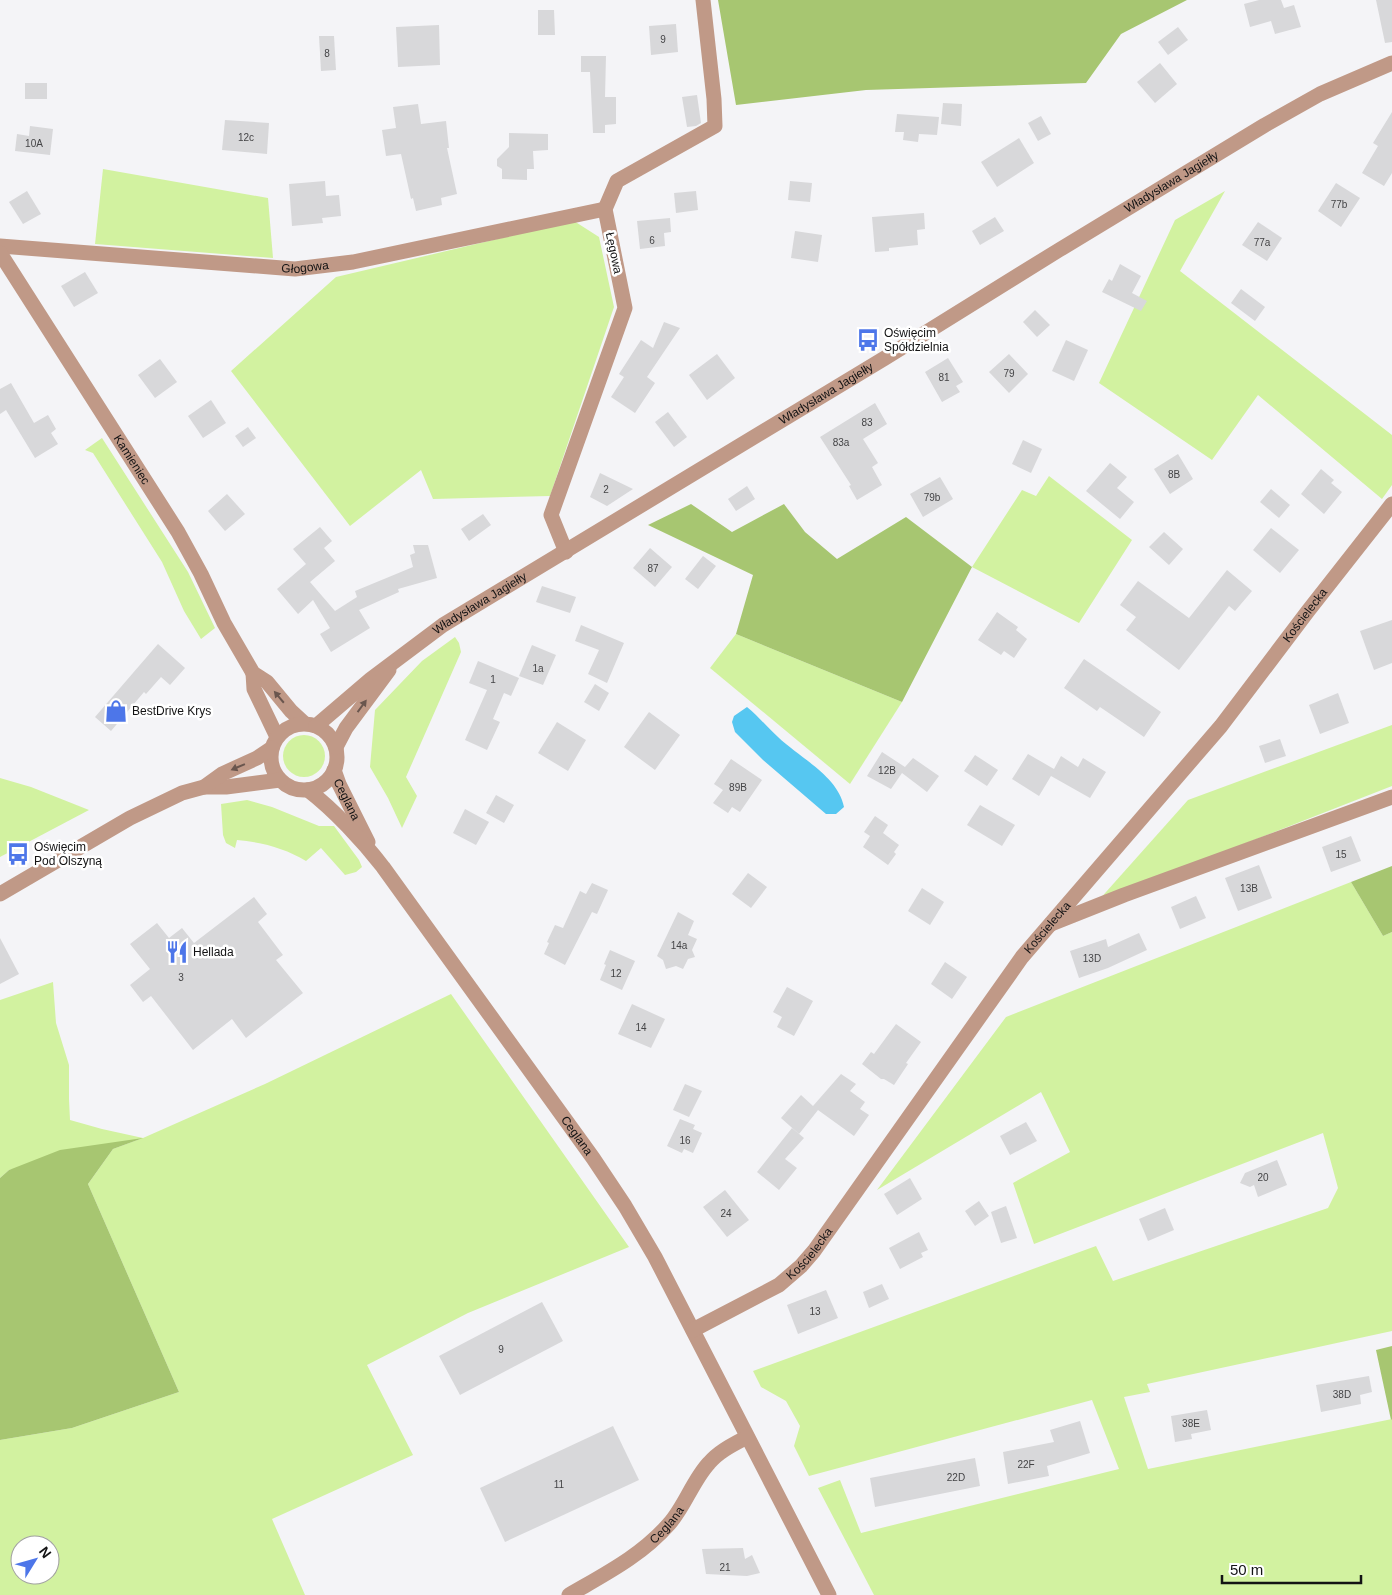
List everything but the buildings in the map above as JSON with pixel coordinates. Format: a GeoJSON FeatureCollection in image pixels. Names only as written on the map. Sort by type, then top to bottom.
{"type":"FeatureCollection","features":[{"type":"Feature","properties":{"kind":"street"},"geometry":{"type":"LineString","coordinates":[[605,209],[617,181],[715,126],[714,99],[703,0]]}},
{"type":"Feature","properties":{"kind":"street","name":"Władysława Jagiełły"},"geometry":{"type":"LineString","coordinates":[[310,725],[443,626],[1265,125],[1320,94],[1392,62]]}},
{"type":"Feature","properties":{"kind":"street","name":"Głogowa"},"geometry":{"type":"LineString","coordinates":[[0,246],[295,269],[353,262],[605,209]]}},
{"type":"Feature","properties":{"kind":"street","name":"Łęgowa"},"geometry":{"type":"LineString","coordinates":[[566,552],[551,515],[625,308],[605,209]]}},
{"type":"Feature","properties":{"kind":"street","name":"Kamieniec"},"geometry":{"type":"LineString","coordinates":[[0,253],[178,532],[224,622],[253,672],[267,682],[291,712],[310,725]]}},
{"type":"Feature","properties":{"kind":"street","name":"Kościelecka"},"geometry":{"type":"LineString","coordinates":[[693,1330],[779,1285],[801,1266],[814,1251],[1022,957],[1221,726],[1392,504]]}},
{"type":"Feature","properties":{"kind":"street","name":"Władysława Jagiełły"},"geometry":{"type":"LineString","coordinates":[[336,747],[346,728],[397,660]]}},
{"type":"Feature","properties":{"kind":"street","name":"Kamieniec"},"geometry":{"type":"LineString","coordinates":[[253,672],[254,690],[274,743]]}},
{"type":"Feature","properties":{"kind":"street"},"geometry":{"type":"LineString","coordinates":[[204,787],[222,774],[257,758],[274,743],[284,730],[294,725],[310,725],[325,731],[332,738],[336,747],[337,763],[328,780],[319,787],[297,790],[280,780],[274,770],[271,760],[274,743]]}},
{"type":"Feature","properties":{"kind":"street","name":"Ceglana"},"geometry":{"type":"LineString","coordinates":[[334,770],[374,854]]}},
{"type":"Feature","properties":{"kind":"street"},"geometry":{"type":"LineString","coordinates":[[0,894],[130,818],[182,793],[204,787],[226,787],[280,780]]}},
{"type":"Feature","properties":{"kind":"street","name":"Ceglana"},"geometry":{"type":"LineString","coordinates":[[308,790],[322,801],[374,854],[610,1183],[655,1257],[828,1595]]}},
{"type":"Feature","properties":{"kind":"street"},"geometry":{"type":"LineString","coordinates":[[1050,925],[1124,895],[1392,797]]}},
{"type":"Feature","properties":{"kind":"street","name":"Ceglana"},"geometry":{"type":"LineString","coordinates":[[569,1595],[628,1561],[670,1524],[710,1461],[718,1454],[747,1437]]}},
{"type":"Feature","properties":{"kind":"green space"},"geometry":{"type":"Polygon","coordinates":[[[718,0],[1187,0],[1121,34],[1086,83],[866,90],[736,105],[718,0]]]}},
{"type":"Feature","properties":{"kind":"green space"},"geometry":{"type":"Polygon","coordinates":[[[103,169],[268,198],[273,258],[95,244],[103,169]]]}},
{"type":"Feature","properties":{"kind":"green space"},"geometry":{"type":"Polygon","coordinates":[[[1225,191],[1180,271],[1392,435],[1392,485],[1382,499],[1258,395],[1212,460],[1099,383],[1175,220],[1225,191]]]}},
{"type":"Feature","properties":{"kind":"green space"},"geometry":{"type":"Polygon","coordinates":[[[574,221],[599,237],[614,307],[550,496],[433,499],[421,470],[350,526],[231,371],[336,277],[574,221]]]}},
{"type":"Feature","properties":{"kind":"green space"},"geometry":{"type":"Polygon","coordinates":[[[102,438],[188,572],[215,628],[201,639],[184,611],[162,562],[93,453],[85,450],[102,438]]]}},
{"type":"Feature","properties":{"kind":"green space"},"geometry":{"type":"Polygon","coordinates":[[[1049,476],[1132,540],[1079,623],[972,567],[1022,490],[1036,496],[1049,476]]]}},
{"type":"Feature","properties":{"kind":"green space"},"geometry":{"type":"Polygon","coordinates":[[[691,504],[732,532],[784,504],[805,532],[837,559],[906,517],[972,567],[902,702],[736,634],[753,575],[648,525],[691,504]]]}},
{"type":"Feature","properties":{"kind":"green space"},"geometry":{"type":"Polygon","coordinates":[[[736,634],[902,702],[850,784],[710,668],[736,634]]]}},
{"type":"Feature","properties":{"kind":"green space"},"geometry":{"type":"Polygon","coordinates":[[[455,637],[461,652],[406,777],[417,796],[402,828],[388,798],[370,767],[375,710],[422,661],[455,637]]]}},
{"type":"Feature","properties":{"kind":"green space"},"geometry":{"type":"Polygon","coordinates":[[[1392,725],[1392,786],[1098,901],[1188,800],[1392,725]]]}},
{"type":"Feature","properties":{"kind":"green space"},"geometry":{"type":"Polygon","coordinates":[[[304,735],[319,741],[325,756],[319,771],[304,777],[289,771],[283,756],[289,741],[304,735]]]}},
{"type":"Feature","properties":{"kind":"green space"},"geometry":{"type":"Polygon","coordinates":[[[0,778],[31,787],[89,810],[0,857],[0,778]]]}},
{"type":"Feature","properties":{"kind":"green space"},"geometry":{"type":"Polygon","coordinates":[[[247,800],[272,807],[319,826],[334,826],[362,867],[356,872],[345,875],[321,848],[306,861],[281,849],[264,844],[237,840],[235,848],[226,843],[223,835],[221,804],[247,800]]]}},
{"type":"Feature","properties":{"kind":"green space"},"geometry":{"type":"Polygon","coordinates":[[[1392,866],[1392,932],[1383,936],[1351,882],[1392,866]]]}},
{"type":"Feature","properties":{"kind":"green space"},"geometry":{"type":"Polygon","coordinates":[[[1351,882],[1383,936],[1392,932],[1392,1331],[1147,1384],[1150,1392],[1124,1397],[1148,1469],[1392,1419],[1392,1595],[874,1595],[818,1488],[840,1480],[861,1533],[1119,1469],[1092,1400],[809,1476],[794,1446],[800,1426],[786,1401],[761,1387],[753,1371],[1096,1246],[1113,1281],[1328,1208],[1338,1188],[1323,1133],[1034,1244],[1013,1183],[1070,1152],[1041,1092],[877,1190],[1006,1017],[1351,882]]]}},
{"type":"Feature","properties":{"kind":"green space"},"geometry":{"type":"Polygon","coordinates":[[[53,982],[56,1023],[69,1065],[70,1120],[143,1138],[265,1084],[451,994],[629,1247],[468,1313],[367,1365],[413,1455],[272,1519],[305,1595],[0,1595],[0,1440],[72,1428],[179,1392],[88,1184],[113,1149],[140,1139],[9,1170],[0,1178],[0,1000],[53,982]]]}},
{"type":"Feature","properties":{"kind":"green space"},"geometry":{"type":"Polygon","coordinates":[[[143,1138],[113,1149],[88,1184],[179,1392],[72,1428],[0,1440],[0,1178],[9,1170],[60,1150],[143,1138]]]}},
{"type":"Feature","properties":{"kind":"green space"},"geometry":{"type":"Polygon","coordinates":[[[1392,1346],[1392,1419],[1391,1420],[1376,1350],[1392,1346]]]}},
{"type":"Feature","properties":{"kind":"water"},"geometry":{"type":"Polygon","coordinates":[[[747,707],[787,745],[826,777],[840,796],[844,807],[836,814],[826,814],[763,760],[735,732],[732,722],[734,716],[747,707]]]}},
{"type":"Feature","properties":{"kind":"place","name":"Oświęcim Spółdzielnia"},"geometry":{"type":"Point","coordinates":[868,340]}},
{"type":"Feature","properties":{"kind":"place","name":"BestDrive Krys"},"geometry":{"type":"Point","coordinates":[116,711]}},
{"type":"Feature","properties":{"kind":"place","name":"Oświęcim Pod Olszyną"},"geometry":{"type":"Point","coordinates":[18,854]}},
{"type":"Feature","properties":{"kind":"place","name":"Hellada"},"geometry":{"type":"Point","coordinates":[177,952]}}]}
